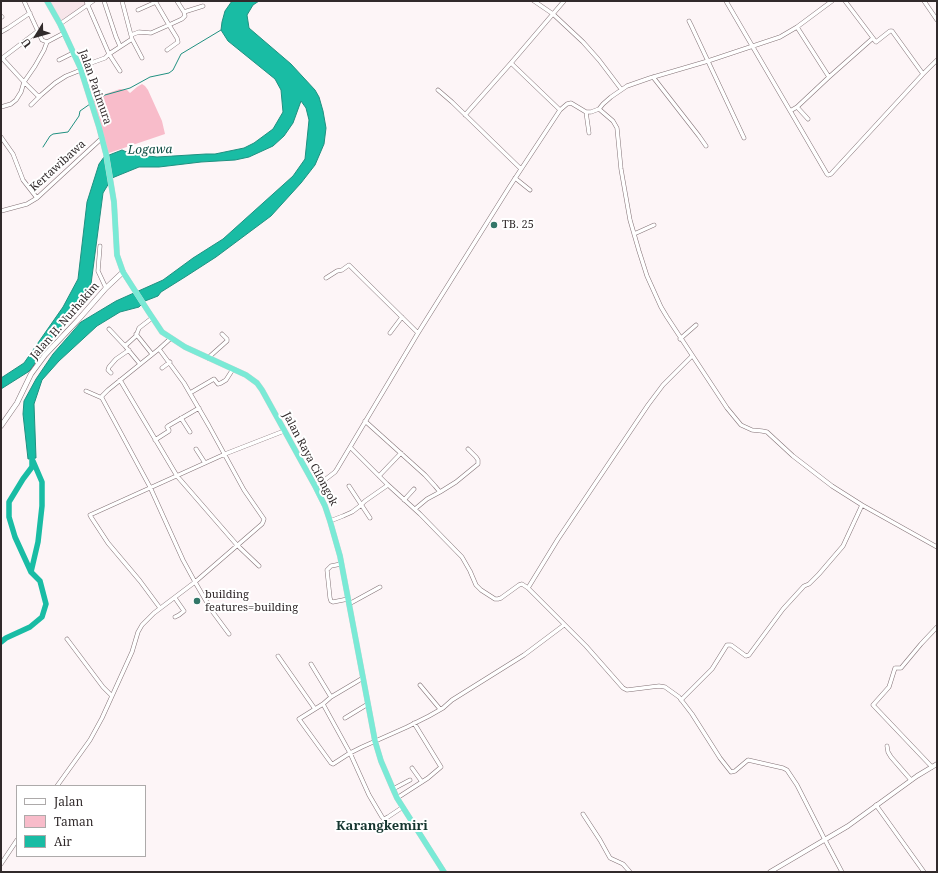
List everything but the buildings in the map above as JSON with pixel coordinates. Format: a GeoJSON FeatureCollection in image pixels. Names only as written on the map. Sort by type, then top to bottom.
{"type":"FeatureCollection","features":[{"type":"Feature","properties":{"kind":"highway","name":"Jalan Patimura"},"geometry":{"type":"LineString","coordinates":[[46,1],[60,24],[81,68],[104,146]]}},
{"type":"Feature","properties":{"kind":"highway","name":"Jalan Raya Cilongok"},"geometry":{"type":"LineString","coordinates":[[104,146],[114,202],[118,260],[129,284],[162,332],[185,347],[234,369],[257,383],[325,506],[341,564],[375,741],[381,761],[397,798],[444,872]]}},
{"type":"Feature","properties":{"kind":"main road","name":"Jalan H. Nurhakim"},"geometry":{"type":"LineString","coordinates":[[1,426],[17,403],[31,374],[45,355],[106,288],[123,272]]}},
{"type":"Feature","properties":{"kind":"street"},"geometry":{"type":"LineString","coordinates":[[24,1],[42,40],[47,42]]}},
{"type":"Feature","properties":{"kind":"street"},"geometry":{"type":"LineString","coordinates":[[60,24],[88,3],[93,1]]}},
{"type":"Feature","properties":{"kind":"street"},"geometry":{"type":"LineString","coordinates":[[104,1],[120,46]]}},
{"type":"Feature","properties":{"kind":"street"},"geometry":{"type":"LineString","coordinates":[[122,1],[132,37],[142,58]]}},
{"type":"Feature","properties":{"kind":"street"},"geometry":{"type":"LineString","coordinates":[[31,105],[49,88],[66,76],[105,58],[139,32],[151,32],[182,19],[185,16],[184,12],[177,1]]}},
{"type":"Feature","properties":{"kind":"street"},"geometry":{"type":"LineString","coordinates":[[534,1],[553,14],[583,42],[599,60],[621,90]]}},
{"type":"Feature","properties":{"kind":"street"},"geometry":{"type":"LineString","coordinates":[[465,115],[564,1]]}},
{"type":"Feature","properties":{"kind":"street"},"geometry":{"type":"LineString","coordinates":[[726,1],[827,174],[831,174],[937,60]]}},
{"type":"Feature","properties":{"kind":"street"},"geometry":{"type":"LineString","coordinates":[[315,486],[335,472],[418,333],[515,178],[560,110],[571,103],[586,112],[591,112],[599,109],[603,104],[627,86],[753,47],[780,37],[797,27],[832,1]]}},
{"type":"Feature","properties":{"kind":"street"},"geometry":{"type":"LineString","coordinates":[[845,1],[876,42],[892,31],[923,74]]}},
{"type":"Feature","properties":{"kind":"street"},"geometry":{"type":"LineString","coordinates":[[924,1],[937,20]]}},
{"type":"Feature","properties":{"kind":"street"},"geometry":{"type":"LineString","coordinates":[[138,10],[155,2],[177,38],[178,42],[167,50]]}},
{"type":"Feature","properties":{"kind":"street"},"geometry":{"type":"LineString","coordinates":[[88,3],[109,54],[120,71]]}},
{"type":"Feature","properties":{"kind":"street"},"geometry":{"type":"LineString","coordinates":[[184,12],[203,6]]}},
{"type":"Feature","properties":{"kind":"street"},"geometry":{"type":"LineString","coordinates":[[1,32],[30,13]]}},
{"type":"Feature","properties":{"kind":"street"},"geometry":{"type":"LineString","coordinates":[[689,21],[744,138]]}},
{"type":"Feature","properties":{"kind":"street"},"geometry":{"type":"LineString","coordinates":[[797,27],[829,77]]}},
{"type":"Feature","properties":{"kind":"street"},"geometry":{"type":"LineString","coordinates":[[38,31],[1,58],[40,97]]}},
{"type":"Feature","properties":{"kind":"street"},"geometry":{"type":"LineString","coordinates":[[1,107],[11,104],[16,100],[21,92],[24,82],[35,66],[47,42],[64,33]]}},
{"type":"Feature","properties":{"kind":"street"},"geometry":{"type":"LineString","coordinates":[[790,111],[797,107],[873,38]]}},
{"type":"Feature","properties":{"kind":"street"},"geometry":{"type":"LineString","coordinates":[[59,60],[73,53]]}},
{"type":"Feature","properties":{"kind":"street"},"geometry":{"type":"LineString","coordinates":[[504,63],[509,65],[560,110]]}},
{"type":"Feature","properties":{"kind":"street"},"geometry":{"type":"LineString","coordinates":[[653,77],[706,146]]}},
{"type":"Feature","properties":{"kind":"street"},"geometry":{"type":"LineString","coordinates":[[438,90],[521,169]]}},
{"type":"Feature","properties":{"kind":"street"},"geometry":{"type":"LineString","coordinates":[[797,107],[808,119]]}},
{"type":"Feature","properties":{"kind":"street"},"geometry":{"type":"LineString","coordinates":[[599,109],[613,121],[617,128],[621,169],[630,220],[643,267],[661,307],[680,339],[727,408],[741,425],[752,430],[767,432],[793,456],[832,486],[862,505],[937,547]]}},
{"type":"Feature","properties":{"kind":"street"},"geometry":{"type":"LineString","coordinates":[[586,112],[589,133]]}},
{"type":"Feature","properties":{"kind":"street"},"geometry":{"type":"LineString","coordinates":[[1,137],[13,154],[23,180],[37,198]]}},
{"type":"Feature","properties":{"kind":"street","name":"Kertawibawa"},"geometry":{"type":"LineString","coordinates":[[1,212],[28,204],[37,198],[102,138]]}},
{"type":"Feature","properties":{"kind":"street"},"geometry":{"type":"LineString","coordinates":[[515,178],[530,190]]}},
{"type":"Feature","properties":{"kind":"street"},"geometry":{"type":"LineString","coordinates":[[634,234],[654,225]]}},
{"type":"Feature","properties":{"kind":"street"},"geometry":{"type":"LineString","coordinates":[[100,246],[98,271],[106,288]]}},
{"type":"Feature","properties":{"kind":"street"},"geometry":{"type":"LineString","coordinates":[[326,278],[349,265],[418,333]]}},
{"type":"Feature","properties":{"kind":"street"},"geometry":{"type":"LineString","coordinates":[[390,333],[402,317]]}},
{"type":"Feature","properties":{"kind":"street"},"geometry":{"type":"LineString","coordinates":[[125,346],[134,338],[140,328],[152,318]]}},
{"type":"Feature","properties":{"kind":"street"},"geometry":{"type":"LineString","coordinates":[[680,339],[696,325]]}},
{"type":"Feature","properties":{"kind":"street"},"geometry":{"type":"LineString","coordinates":[[109,329],[140,364]]}},
{"type":"Feature","properties":{"kind":"street"},"geometry":{"type":"LineString","coordinates":[[136,334],[152,354]]}},
{"type":"Feature","properties":{"kind":"street"},"geometry":{"type":"LineString","coordinates":[[208,358],[227,341],[222,334]]}},
{"type":"Feature","properties":{"kind":"street"},"geometry":{"type":"LineString","coordinates":[[102,398],[108,390],[171,338]]}},
{"type":"Feature","properties":{"kind":"street"},"geometry":{"type":"LineString","coordinates":[[57,785],[90,740],[102,718],[132,652],[140,628],[160,608],[195,582],[264,522],[264,519],[244,490],[190,393],[170,362],[159,349]]}},
{"type":"Feature","properties":{"kind":"street"},"geometry":{"type":"LineString","coordinates":[[111,373],[108,370],[109,367],[116,359],[129,350]]}},
{"type":"Feature","properties":{"kind":"street"},"geometry":{"type":"LineString","coordinates":[[528,588],[558,539],[648,405],[663,385],[692,356]]}},
{"type":"Feature","properties":{"kind":"street"},"geometry":{"type":"LineString","coordinates":[[162,368],[170,362]]}},
{"type":"Feature","properties":{"kind":"street"},"geometry":{"type":"LineString","coordinates":[[190,393],[214,379],[218,384],[221,383],[226,380],[234,369]]}},
{"type":"Feature","properties":{"kind":"street"},"geometry":{"type":"LineString","coordinates":[[120,380],[177,476],[237,545],[259,566]]}},
{"type":"Feature","properties":{"kind":"street"},"geometry":{"type":"LineString","coordinates":[[86,391],[102,398],[150,487],[183,560],[212,611],[229,634]]}},
{"type":"Feature","properties":{"kind":"street"},"geometry":{"type":"LineString","coordinates":[[155,440],[168,432],[168,426],[199,408]]}},
{"type":"Feature","properties":{"kind":"street"},"geometry":{"type":"LineString","coordinates":[[181,418],[190,432]]}},
{"type":"Feature","properties":{"kind":"street"},"geometry":{"type":"LineString","coordinates":[[365,421],[425,475],[440,492]]}},
{"type":"Feature","properties":{"kind":"street"},"geometry":{"type":"LineString","coordinates":[[160,608],[140,581],[108,543],[90,514],[224,454],[284,431]]}},
{"type":"Feature","properties":{"kind":"street"},"geometry":{"type":"LineString","coordinates":[[350,448],[415,509],[462,557],[476,585],[481,590],[498,599],[522,584],[528,588],[586,646],[623,688],[627,690],[665,686],[672,691],[692,714],[720,758],[731,772],[735,771],[748,760],[787,770],[797,785],[842,872]]}},
{"type":"Feature","properties":{"kind":"street"},"geometry":{"type":"LineString","coordinates":[[196,449],[205,463]]}},
{"type":"Feature","properties":{"kind":"street"},"geometry":{"type":"LineString","coordinates":[[415,509],[427,499],[456,482],[478,464],[476,457],[468,449]]}},
{"type":"Feature","properties":{"kind":"street"},"geometry":{"type":"LineString","coordinates":[[379,476],[401,453]]}},
{"type":"Feature","properties":{"kind":"street"},"geometry":{"type":"LineString","coordinates":[[330,520],[352,512],[388,485]]}},
{"type":"Feature","properties":{"kind":"street"},"geometry":{"type":"LineString","coordinates":[[349,486],[370,518]]}},
{"type":"Feature","properties":{"kind":"street"},"geometry":{"type":"LineString","coordinates":[[404,500],[414,489]]}},
{"type":"Feature","properties":{"kind":"street"},"geometry":{"type":"LineString","coordinates":[[681,700],[712,669],[727,645],[730,645],[746,656],[750,653],[783,609],[804,586],[809,584],[819,574],[843,546],[862,505]]}},
{"type":"Feature","properties":{"kind":"street"},"geometry":{"type":"LineString","coordinates":[[341,564],[331,566],[327,570],[331,601],[349,601],[380,587]]}},
{"type":"Feature","properties":{"kind":"street"},"geometry":{"type":"LineString","coordinates":[[175,598],[184,610],[179,615],[175,616]]}},
{"type":"Feature","properties":{"kind":"street"},"geometry":{"type":"LineString","coordinates":[[363,678],[331,697],[324,704],[299,719],[333,764],[350,753],[430,716],[452,700],[524,655],[564,624]]}},
{"type":"Feature","properties":{"kind":"street"},"geometry":{"type":"LineString","coordinates":[[932,767],[873,705],[889,687],[895,668],[901,668],[937,627]]}},
{"type":"Feature","properties":{"kind":"street"},"geometry":{"type":"LineString","coordinates":[[67,639],[103,687],[112,696]]}},
{"type":"Feature","properties":{"kind":"street"},"geometry":{"type":"LineString","coordinates":[[278,656],[315,709]]}},
{"type":"Feature","properties":{"kind":"street"},"geometry":{"type":"LineString","coordinates":[[311,664],[331,697]]}},
{"type":"Feature","properties":{"kind":"street"},"geometry":{"type":"LineString","coordinates":[[420,684],[440,709]]}},
{"type":"Feature","properties":{"kind":"street"},"geometry":{"type":"LineString","coordinates":[[324,704],[350,753],[369,795],[382,817],[384,819],[388,818],[403,807]]}},
{"type":"Feature","properties":{"kind":"street"},"geometry":{"type":"LineString","coordinates":[[345,718],[368,704]]}},
{"type":"Feature","properties":{"kind":"street"},"geometry":{"type":"LineString","coordinates":[[397,798],[432,775],[441,767],[414,724]]}},
{"type":"Feature","properties":{"kind":"street"},"geometry":{"type":"LineString","coordinates":[[887,746],[891,757],[911,780]]}},
{"type":"Feature","properties":{"kind":"street"},"geometry":{"type":"LineString","coordinates":[[770,872],[848,826],[911,780],[937,764]]}},
{"type":"Feature","properties":{"kind":"street"},"geometry":{"type":"LineString","coordinates":[[412,768],[422,782]]}},
{"type":"Feature","properties":{"kind":"street"},"geometry":{"type":"LineString","coordinates":[[393,789],[410,780]]}},
{"type":"Feature","properties":{"kind":"street"},"geometry":{"type":"LineString","coordinates":[[876,805],[924,872]]}},
{"type":"Feature","properties":{"kind":"street"},"geometry":{"type":"LineString","coordinates":[[583,814],[610,858],[623,864],[630,872]]}},
{"type":"Feature","properties":{"kind":"street"},"geometry":{"type":"LineString","coordinates":[[1,864],[16,842]]}},
{"type":"Feature","properties":{"kind":"shaded area"},"geometry":{"type":"Polygon","coordinates":[[[47,1],[86,1],[87,3],[71,17],[60,24],[47,1]]]}},
{"type":"Feature","properties":{"kind":"green space"},"geometry":{"type":"Polygon","coordinates":[[[142,84],[148,90],[162,121],[165,134],[106,154],[91,99],[120,89],[127,90],[130,93],[142,84]]]}},
{"type":"Feature","properties":{"kind":"water"},"geometry":{"type":"Polygon","coordinates":[[[232,1],[259,1],[253,5],[247,15],[249,28],[291,64],[315,90],[319,97],[326,128],[324,144],[315,165],[271,216],[216,257],[161,292],[158,296],[145,301],[139,307],[120,312],[97,326],[59,361],[42,380],[34,404],[36,458],[28,459],[23,414],[24,401],[36,379],[53,354],[81,322],[116,301],[163,280],[193,258],[223,239],[293,176],[305,159],[309,120],[306,108],[301,101],[293,123],[284,136],[273,146],[249,157],[235,160],[159,167],[139,167],[112,178],[103,193],[91,284],[31,369],[1,389],[1,378],[24,363],[63,307],[78,279],[87,202],[99,164],[104,157],[122,150],[131,154],[157,157],[215,154],[244,148],[254,143],[273,129],[283,112],[281,90],[275,79],[228,41],[221,30],[225,11],[232,1]]]}},
{"type":"Feature","properties":{"kind":"waterway"},"geometry":{"type":"LineString","coordinates":[[93,102],[105,95],[130,88],[150,77],[169,73],[173,70],[181,54],[221,30]]}},
{"type":"Feature","properties":{"kind":"waterway"},"geometry":{"type":"LineString","coordinates":[[43,147],[53,134],[68,132],[79,116],[80,111],[90,104]]}},
{"type":"Feature","properties":{"kind":"waterway"},"geometry":{"type":"LineString","coordinates":[[1,642],[6,638],[30,627],[42,617],[46,604],[40,581],[31,572],[15,537],[9,517],[9,502],[32,467],[32,452]]}},
{"type":"Feature","properties":{"kind":"waterway"},"geometry":{"type":"LineString","coordinates":[[31,572],[38,542],[42,506],[42,482],[33,461]]}},
{"type":"Feature","properties":{"kind":"place","name":"TB. 25"},"geometry":{"type":"Point","coordinates":[494,225]}},
{"type":"Feature","properties":{"kind":"place","name":"building features=building"},"geometry":{"type":"Point","coordinates":[197,601]}},
{"type":"Feature","properties":{"kind":"district","name":"Karangkemiri"},"geometry":{"type":"Point","coordinates":[382,826]}},
{"type":"Feature","properties":{"kind":"water label","name":"Logawa"},"geometry":{"type":"Point","coordinates":[150,150]}}]}
